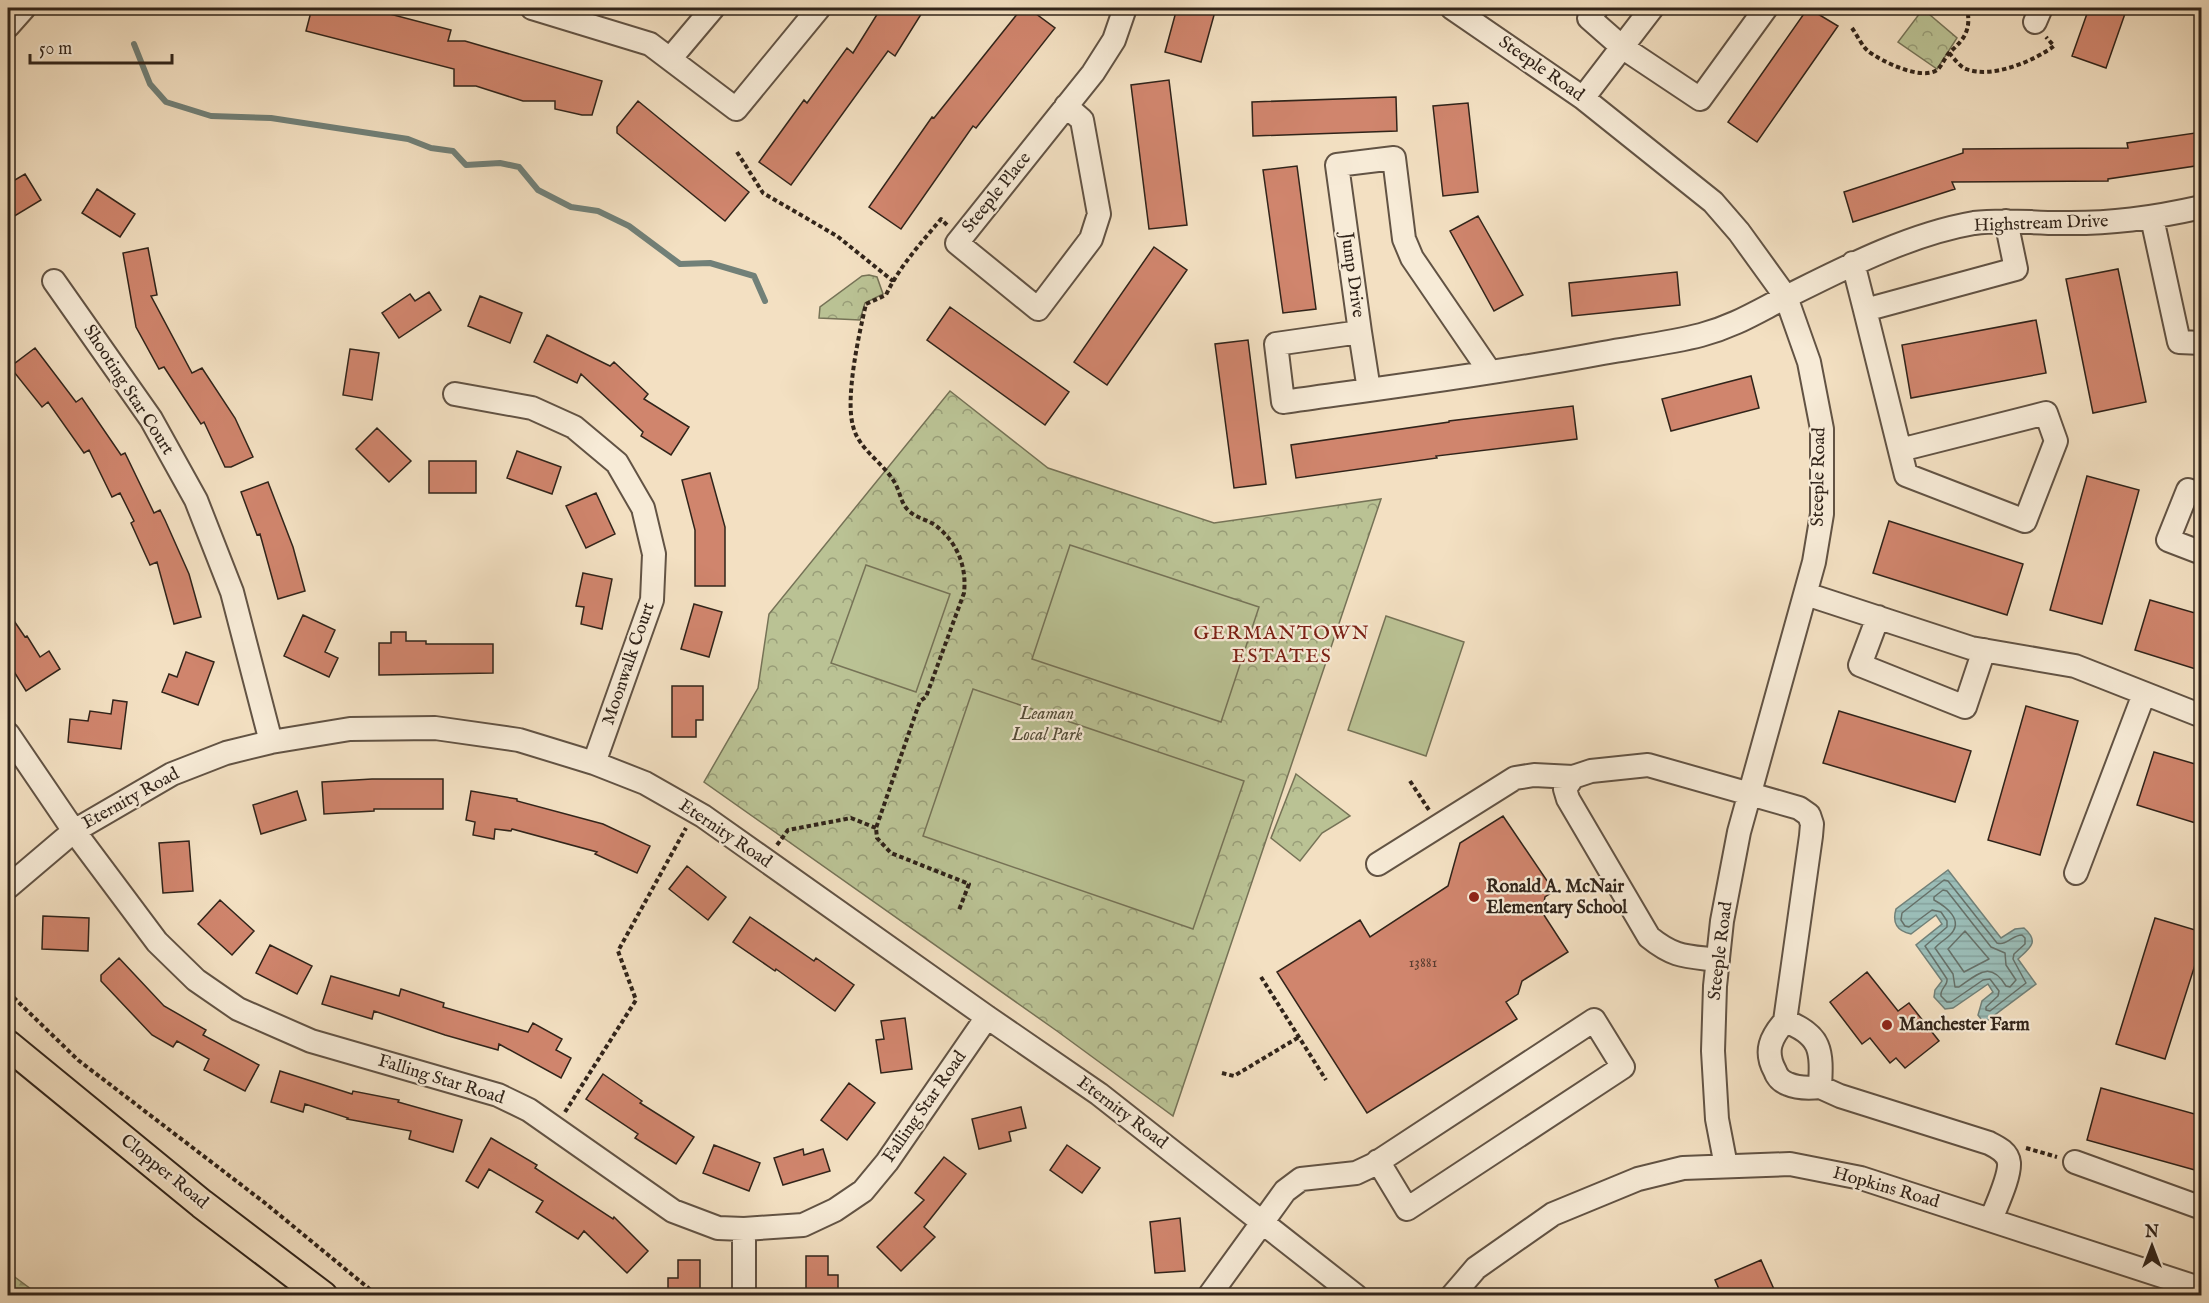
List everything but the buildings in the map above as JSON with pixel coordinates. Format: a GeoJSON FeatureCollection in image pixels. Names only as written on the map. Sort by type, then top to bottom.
{"type":"FeatureCollection","features":[{"type":"Feature","properties":{"kind":"main road","name":"Clopper Road"},"geometry":{"type":"LineString","coordinates":[[8,1045],[202,1204],[323,1296]]}},
{"type":"Feature","properties":{"kind":"street"},"geometry":{"type":"LineString","coordinates":[[8,26],[24,8]]}},
{"type":"Feature","properties":{"kind":"street"},"geometry":{"type":"LineString","coordinates":[[532,8],[650,44],[736,109],[819,8]]}},
{"type":"Feature","properties":{"kind":"street"},"geometry":{"type":"LineString","coordinates":[[670,59],[713,8]]}},
{"type":"Feature","properties":{"kind":"street","name":"Steeple Place"},"geometry":{"type":"LineString","coordinates":[[1066,106],[1082,120],[1098,214],[1091,238],[1038,309],[957,243],[1066,106],[1093,73],[1114,40],[1125,8]]}},
{"type":"Feature","properties":{"kind":"street","name":"Steeple Road"},"geometry":{"type":"LineString","coordinates":[[1452,8],[1583,98],[1713,202],[1739,232],[1786,297],[1809,362],[1822,429],[1822,514],[1815,562],[1739,832],[1715,986],[1713,1051],[1717,1119],[1726,1166]]}},
{"type":"Feature","properties":{"kind":"street"},"geometry":{"type":"LineString","coordinates":[[1598,8],[1589,18],[1622,47],[1700,99],[1766,8]]}},
{"type":"Feature","properties":{"kind":"street"},"geometry":{"type":"LineString","coordinates":[[1583,98],[1652,8]]}},
{"type":"Feature","properties":{"kind":"street","name":"Jump Drive"},"geometry":{"type":"LineString","coordinates":[[1490,372],[1412,258],[1404,239],[1394,158],[1337,165],[1360,332],[1276,344],[1282,402],[1369,390],[1490,372],[1568,360],[1701,335],[1747,319],[1786,297]]}},
{"type":"Feature","properties":{"kind":"street","name":"Highstream Drive"},"geometry":{"type":"LineString","coordinates":[[1786,297],[1853,263],[1906,243],[1974,223],[2114,222],[2152,218],[2202,207]]}},
{"type":"Feature","properties":{"kind":"street"},"geometry":{"type":"LineString","coordinates":[[2152,218],[2179,342],[2202,343]]}},
{"type":"Feature","properties":{"kind":"street"},"geometry":{"type":"LineString","coordinates":[[1865,310],[2016,269],[2006,221]]}},
{"type":"Feature","properties":{"kind":"street"},"geometry":{"type":"LineString","coordinates":[[1853,263],[1906,475],[2025,521],[2056,441],[2046,413],[1900,450]]}},
{"type":"Feature","properties":{"kind":"street","name":"Shooting Star Court"},"geometry":{"type":"LineString","coordinates":[[54,281],[151,419],[196,500],[232,592],[271,742]]}},
{"type":"Feature","properties":{"kind":"street"},"geometry":{"type":"LineString","coordinates":[[1360,332],[1369,390]]}},
{"type":"Feature","properties":{"kind":"street","name":"Moonwalk Court"},"geometry":{"type":"LineString","coordinates":[[455,394],[532,408],[574,427],[617,463],[643,508],[654,554],[652,600],[594,763]]}},
{"type":"Feature","properties":{"kind":"street"},"geometry":{"type":"LineString","coordinates":[[2202,495],[2188,490],[2168,540],[2202,553]]}},
{"type":"Feature","properties":{"kind":"street"},"geometry":{"type":"LineString","coordinates":[[1806,594],[1971,648],[2075,666],[2202,716]]}},
{"type":"Feature","properties":{"kind":"street"},"geometry":{"type":"LineString","coordinates":[[1878,617],[1860,665],[1965,707],[1984,650]]}},
{"type":"Feature","properties":{"kind":"street"},"geometry":{"type":"LineString","coordinates":[[2076,873],[2144,694]]}},
{"type":"Feature","properties":{"kind":"street","name":"Eternity Road"},"geometry":{"type":"LineString","coordinates":[[8,888],[74,831],[172,774],[226,753],[271,742],[350,729],[435,728],[519,740],[594,763],[645,783],[695,811],[1100,1094],[1356,1296]]}},
{"type":"Feature","properties":{"kind":"street","name":"Falling Star Road"},"geometry":{"type":"LineString","coordinates":[[8,734],[74,831],[157,942],[196,980],[238,1009],[311,1041],[498,1095],[529,1110],[673,1211],[718,1228],[744,1230],[802,1225],[834,1210],[863,1191],[887,1162],[987,1017]]}},
{"type":"Feature","properties":{"kind":"street"},"geometry":{"type":"LineString","coordinates":[[1378,864],[1515,778],[1534,775],[1573,777],[1591,771],[1648,765],[1799,808],[1809,815],[1812,824],[1785,1021],[1775,1032],[1769,1046],[1770,1062],[1778,1077],[1788,1085],[1820,1087],[1840,1096],[1989,1143],[2003,1152],[2009,1162],[1991,1220]]}},
{"type":"Feature","properties":{"kind":"street"},"geometry":{"type":"LineString","coordinates":[[1573,777],[1566,789],[1568,799],[1649,937],[1665,950],[1679,955],[1718,960]]}},
{"type":"Feature","properties":{"kind":"street"},"geometry":{"type":"LineString","coordinates":[[1209,1296],[1286,1191],[1301,1179],[1356,1173],[1378,1161],[1594,1020],[1623,1067],[1407,1209],[1378,1161]]}},
{"type":"Feature","properties":{"kind":"street"},"geometry":{"type":"LineString","coordinates":[[1785,1021],[1808,1033],[1820,1048],[1820,1087]]}},
{"type":"Feature","properties":{"kind":"street"},"geometry":{"type":"LineString","coordinates":[[2075,1162],[2202,1208]]}},
{"type":"Feature","properties":{"kind":"street","name":"Hopkins Road"},"geometry":{"type":"LineString","coordinates":[[1452,1296],[1476,1268],[1553,1214],[1638,1179],[1683,1168],[1790,1164],[1861,1178],[2202,1289]]}},
{"type":"Feature","properties":{"kind":"street"},"geometry":{"type":"LineString","coordinates":[[744,1230],[744,1296]]}},
{"type":"Feature","properties":{"kind":"path"},"geometry":{"type":"LineString","coordinates":[[1852,28],[1867,50],[1904,70],[1927,74],[1937,69],[1949,53],[1960,45],[1971,23],[1967,8]]}},
{"type":"Feature","properties":{"kind":"path"},"geometry":{"type":"LineString","coordinates":[[1949,53],[1965,69],[1990,72],[2041,56],[2054,46],[2038,15]]}},
{"type":"Feature","properties":{"kind":"path"},"geometry":{"type":"LineString","coordinates":[[737,152],[763,193],[837,236],[894,281]]}},
{"type":"Feature","properties":{"kind":"path"},"geometry":{"type":"LineString","coordinates":[[960,910],[969,884],[891,853],[877,838],[876,828],[920,701],[926,697],[964,593],[963,561],[952,542],[934,525],[918,518],[908,510],[900,498],[896,483],[859,442],[853,428],[849,407],[860,327],[866,304],[886,295],[941,219],[962,236]]}},
{"type":"Feature","properties":{"kind":"path"},"geometry":{"type":"LineString","coordinates":[[1410,781],[1440,825]]}},
{"type":"Feature","properties":{"kind":"path"},"geometry":{"type":"LineString","coordinates":[[554,1128],[636,1000],[618,951],[695,811]]}},
{"type":"Feature","properties":{"kind":"path"},"geometry":{"type":"LineString","coordinates":[[766,860],[788,830],[851,818],[876,828]]}},
{"type":"Feature","properties":{"kind":"path"},"geometry":{"type":"LineString","coordinates":[[1261,977],[1326,1080]]}},
{"type":"Feature","properties":{"kind":"path"},"geometry":{"type":"LineString","coordinates":[[8,992],[78,1060],[265,1203],[378,1296]]}},
{"type":"Feature","properties":{"kind":"path"},"geometry":{"type":"LineString","coordinates":[[1222,1073],[1234,1076],[1299,1037]]}},
{"type":"Feature","properties":{"kind":"path"},"geometry":{"type":"LineString","coordinates":[[2026,1148],[2075,1162]]}},
{"type":"Feature","properties":{"kind":"green space"},"geometry":{"type":"Polygon","coordinates":[[[1923,9],[1957,38],[1937,69],[1898,42],[1923,9]]]}},
{"type":"Feature","properties":{"kind":"green space"},"geometry":{"type":"Polygon","coordinates":[[[862,276],[877,277],[883,294],[865,303],[860,320],[819,318],[820,307],[862,276]]]}},
{"type":"Feature","properties":{"kind":"green space","name":"Leaman Local Park"},"geometry":{"type":"Polygon","coordinates":[[[950,391],[1048,468],[1214,523],[1381,499],[1173,1116],[1057,1031],[704,782],[758,688],[769,614],[950,391]]]}},
{"type":"Feature","properties":{"kind":"green space"},"geometry":{"type":"Polygon","coordinates":[[[1070,545],[1259,607],[1221,722],[1032,659],[1070,545]]]}},
{"type":"Feature","properties":{"kind":"green space"},"geometry":{"type":"Polygon","coordinates":[[[866,565],[950,594],[916,692],[831,663],[866,565]]]}},
{"type":"Feature","properties":{"kind":"green space"},"geometry":{"type":"Polygon","coordinates":[[[1386,616],[1464,642],[1426,756],[1348,730],[1386,616]]]}},
{"type":"Feature","properties":{"kind":"green space"},"geometry":{"type":"Polygon","coordinates":[[[973,689],[1244,781],[1193,929],[923,836],[973,689]]]}},
{"type":"Feature","properties":{"kind":"green space"},"geometry":{"type":"Polygon","coordinates":[[[1296,774],[1350,816],[1322,833],[1300,861],[1271,838],[1296,774]]]}},
{"type":"Feature","properties":{"kind":"green space"},"geometry":{"type":"Polygon","coordinates":[[[8,1272],[39,1295],[8,1295],[8,1272]]]}},
{"type":"Feature","properties":{"kind":"water"},"geometry":{"type":"Polygon","coordinates":[[[1948,870],[2001,938],[2015,929],[2024,928],[2032,937],[2032,945],[2018,959],[2036,984],[1984,1023],[1978,1015],[1982,1001],[1993,992],[1988,984],[1953,1008],[1945,1009],[1934,997],[1935,990],[1942,981],[1916,945],[1942,924],[1936,915],[1911,934],[1902,931],[1895,922],[1896,909],[1948,870]]]}},
{"type":"Feature","properties":{"kind":"waterway"},"geometry":{"type":"LineString","coordinates":[[134,44],[150,84],[166,102],[211,116],[271,118],[408,139],[431,148],[453,151],[466,165],[500,163],[519,167],[538,190],[571,207],[598,211],[629,226],[680,264],[710,263],[754,276],[765,301]]}},
{"type":"Feature","properties":{"kind":"place","name":"Ronald A. McNair Elementary School"},"geometry":{"type":"Point","coordinates":[1474,897]}},
{"type":"Feature","properties":{"kind":"place","name":"Manchester Farm"},"geometry":{"type":"Point","coordinates":[1887,1025]}},
{"type":"Feature","properties":{"kind":"district","name":"GERMANTOWN ESTATES"},"geometry":{"type":"Point","coordinates":[1282,644]}}]}
